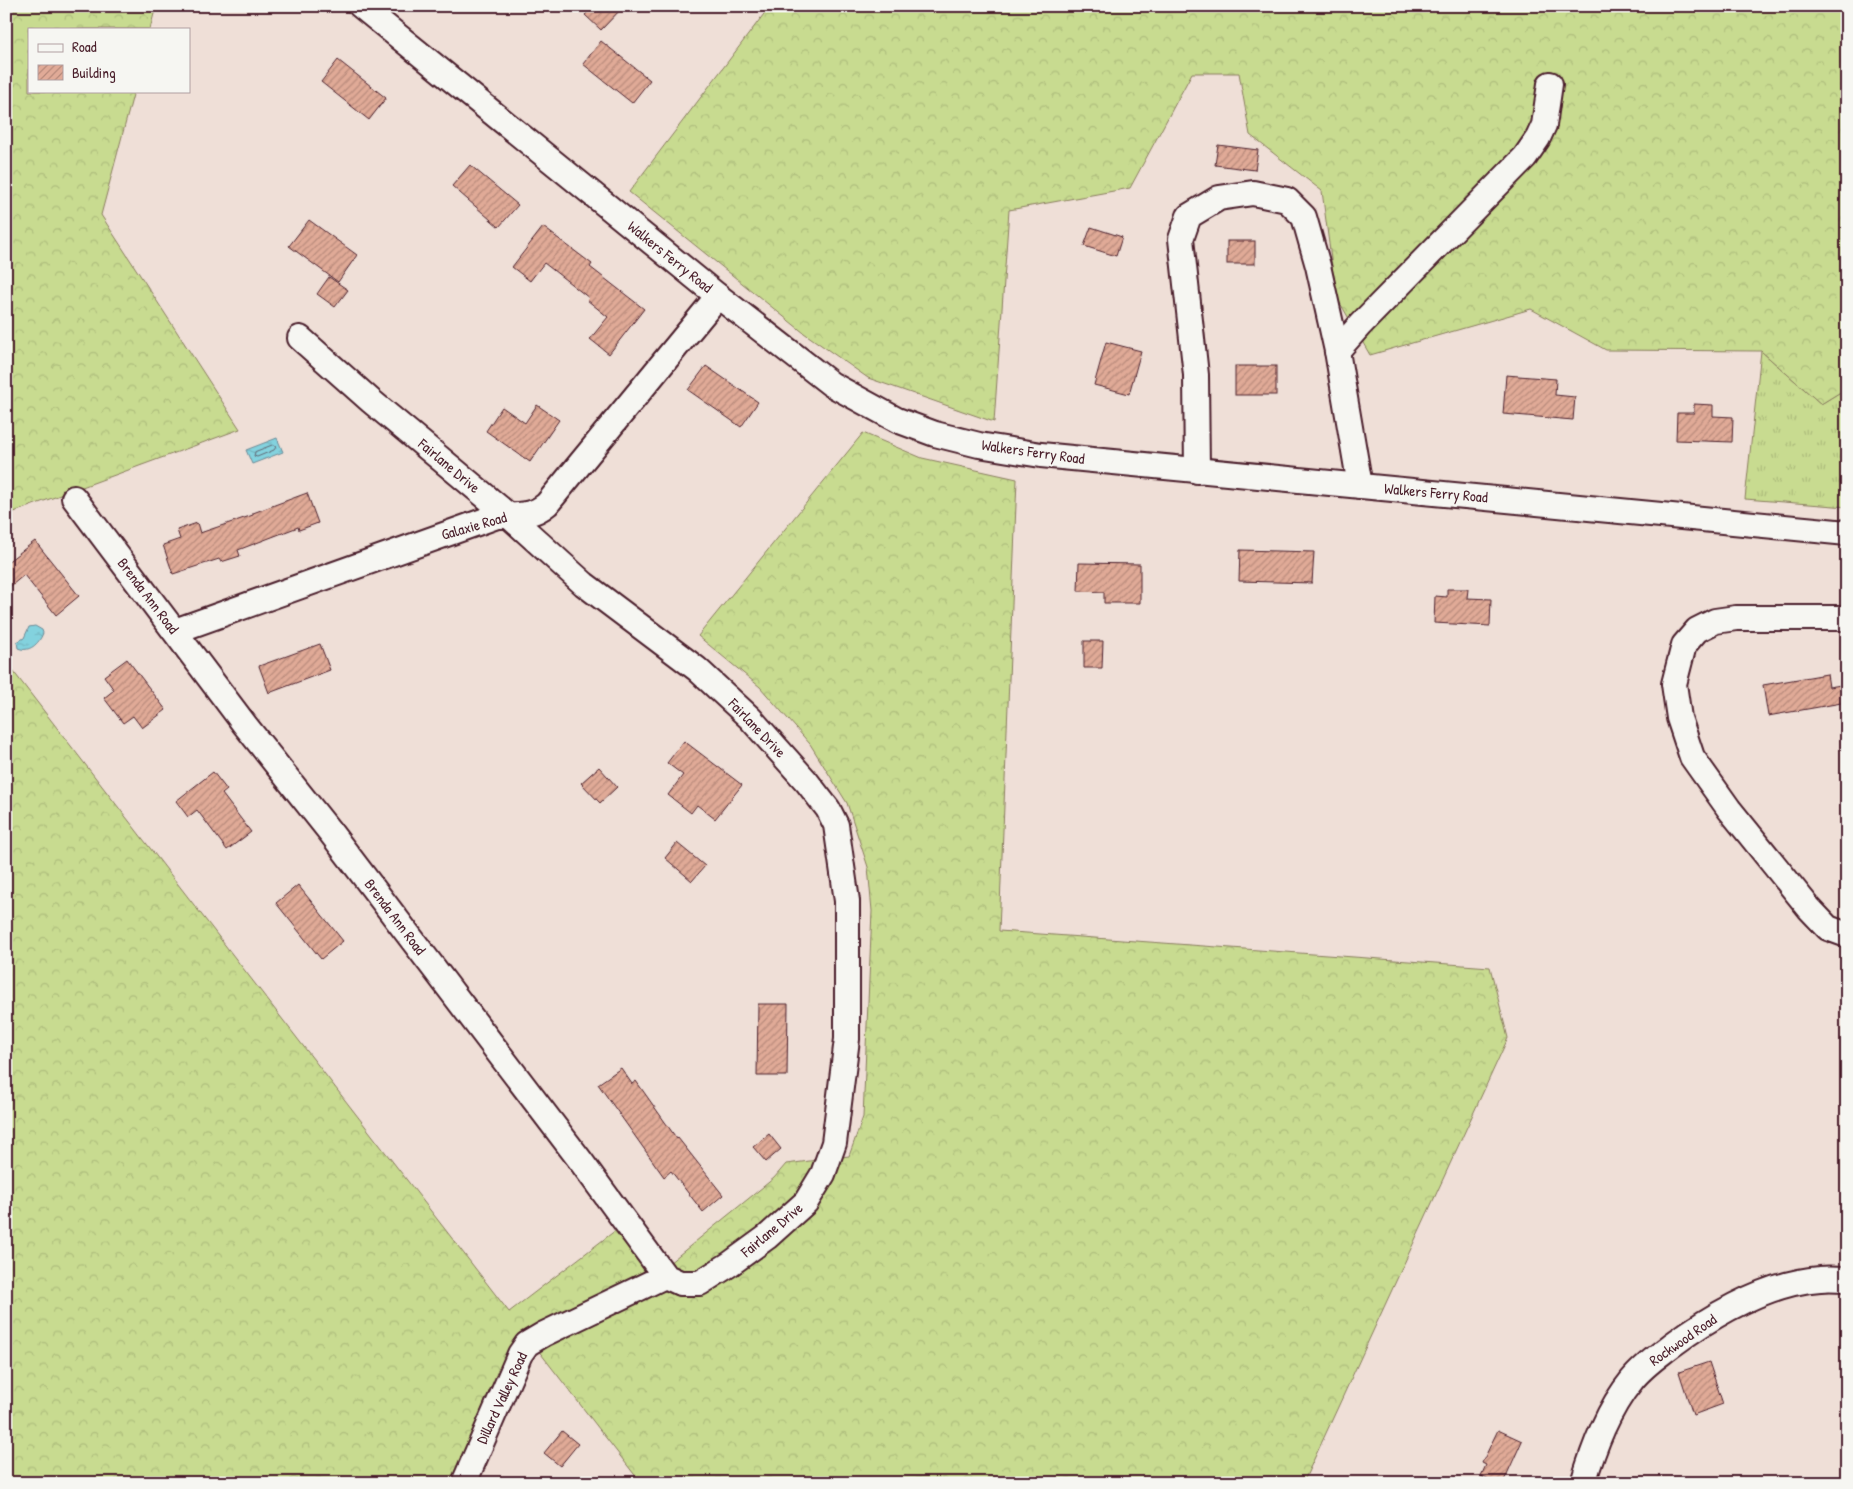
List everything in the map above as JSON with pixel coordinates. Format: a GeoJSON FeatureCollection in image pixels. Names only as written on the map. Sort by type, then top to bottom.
{"type":"FeatureCollection","features":[{"type":"Feature","properties":{"kind":"street","name":"Walkers Ferry Road"},"geometry":{"type":"LineString","coordinates":[[361,6],[718,296],[831,384],[897,420],[928,432],[979,445],[1041,455],[1847,533]]}},
{"type":"Feature","properties":{"kind":"street"},"geometry":{"type":"LineString","coordinates":[[1337,352],[1360,325],[1524,157],[1538,138],[1544,125],[1550,84]]}},
{"type":"Feature","properties":{"kind":"street"},"geometry":{"type":"LineString","coordinates":[[1197,471],[1196,375],[1181,239],[1190,216],[1219,198],[1253,193],[1287,200],[1304,217],[1318,266],[1337,352],[1360,486]]}},
{"type":"Feature","properties":{"kind":"street","name":"Galaxie Road"},"geometry":{"type":"LineString","coordinates":[[175,631],[497,516],[533,514],[540,511],[718,296]]}},
{"type":"Feature","properties":{"kind":"street","name":"Fairlane Drive"},"geometry":{"type":"LineString","coordinates":[[300,338],[371,401],[508,515],[584,584],[697,669],[750,718],[828,808],[836,825],[847,901],[847,1039],[834,1143],[823,1174],[806,1202],[767,1238],[737,1260],[700,1283],[680,1283],[665,1276]]}},
{"type":"Feature","properties":{"kind":"street","name":"Brenda Ann Road"},"geometry":{"type":"LineString","coordinates":[[74,498],[245,725],[331,833],[580,1160],[665,1276]]}},
{"type":"Feature","properties":{"kind":"street"},"geometry":{"type":"LineString","coordinates":[[1847,618],[1736,618],[1715,621],[1697,630],[1684,645],[1674,684],[1679,718],[1692,757],[1729,808],[1809,908],[1828,928],[1847,934]]}},
{"type":"Feature","properties":{"kind":"street","name":"Dillard Valley Road"},"geometry":{"type":"LineString","coordinates":[[464,1483],[505,1386],[520,1354],[527,1344],[665,1276]]}},
{"type":"Feature","properties":{"kind":"street","name":"Rockwood Road"},"geometry":{"type":"LineString","coordinates":[[1583,1483],[1600,1434],[1621,1395],[1632,1379],[1651,1361],[1692,1331],[1734,1306],[1764,1292],[1819,1279],[1847,1279]]}},
{"type":"Feature","properties":{"kind":"green space"},"geometry":{"type":"Polygon","coordinates":[[[6,6],[156,6],[150,28],[28,28],[28,92],[134,92],[101,215],[240,429],[6,515],[6,6]]]}},
{"type":"Feature","properties":{"kind":"green space"},"geometry":{"type":"Polygon","coordinates":[[[770,6],[1847,6],[1847,388],[1821,404],[1761,351],[1606,350],[1531,309],[1370,355],[1336,296],[1322,191],[1250,135],[1239,73],[1192,73],[1130,188],[1009,210],[994,422],[868,378],[804,333],[629,192],[770,6]]]}},
{"type":"Feature","properties":{"kind":"green space"},"geometry":{"type":"Polygon","coordinates":[[[1761,351],[1821,404],[1847,388],[1847,507],[1745,499],[1761,351]]]}},
{"type":"Feature","properties":{"kind":"green space"},"geometry":{"type":"Polygon","coordinates":[[[863,433],[922,458],[1017,479],[999,931],[1490,967],[1508,1038],[1303,1483],[641,1483],[531,1341],[458,1483],[6,1483],[6,662],[509,1312],[616,1230],[653,1276],[774,1178],[786,1164],[849,1156],[863,1117],[872,911],[868,867],[847,803],[810,744],[760,687],[698,636],[863,433]]]}},
{"type":"Feature","properties":{"kind":"water"},"geometry":{"type":"Polygon","coordinates":[[[277,438],[283,452],[252,464],[246,450],[277,438]]]}},
{"type":"Feature","properties":{"kind":"water"},"geometry":{"type":"Polygon","coordinates":[[[35,626],[42,630],[43,633],[39,641],[30,648],[18,648],[17,642],[24,638],[29,627],[35,626]]]}},
{"type":"Feature","properties":{"kind":"building"},"geometry":{"type":"Polygon","coordinates":[[[593,6],[624,6],[601,30],[585,15],[593,6]]]}},
{"type":"Feature","properties":{"kind":"building"},"geometry":{"type":"Polygon","coordinates":[[[601,41],[650,80],[632,103],[583,64],[601,41]]]}},
{"type":"Feature","properties":{"kind":"building"},"geometry":{"type":"Polygon","coordinates":[[[338,60],[386,98],[369,120],[321,82],[338,60]]]}},
{"type":"Feature","properties":{"kind":"building"},"geometry":{"type":"Polygon","coordinates":[[[1218,145],[1258,150],[1255,170],[1215,165],[1218,145]]]}},
{"type":"Feature","properties":{"kind":"building"},"geometry":{"type":"Polygon","coordinates":[[[470,165],[518,205],[499,227],[452,186],[470,165]]]}},
{"type":"Feature","properties":{"kind":"building"},"geometry":{"type":"Polygon","coordinates":[[[309,220],[357,255],[338,282],[289,246],[309,220]]]}},
{"type":"Feature","properties":{"kind":"building"},"geometry":{"type":"Polygon","coordinates":[[[543,227],[592,264],[590,267],[644,309],[609,354],[590,339],[608,317],[587,300],[589,298],[544,263],[530,281],[512,267],[543,227]]]}},
{"type":"Feature","properties":{"kind":"building"},"geometry":{"type":"Polygon","coordinates":[[[1091,227],[1122,237],[1116,256],[1084,246],[1091,227]]]}},
{"type":"Feature","properties":{"kind":"building"},"geometry":{"type":"Polygon","coordinates":[[[1227,241],[1255,241],[1255,264],[1227,264],[1227,241]]]}},
{"type":"Feature","properties":{"kind":"building"},"geometry":{"type":"Polygon","coordinates":[[[329,277],[348,290],[335,307],[317,294],[329,277]]]}},
{"type":"Feature","properties":{"kind":"building"},"geometry":{"type":"Polygon","coordinates":[[[1106,342],[1141,351],[1129,394],[1094,385],[1106,342]]]}},
{"type":"Feature","properties":{"kind":"building"},"geometry":{"type":"Polygon","coordinates":[[[706,366],[758,402],[741,427],[688,390],[706,366]]]}},
{"type":"Feature","properties":{"kind":"building"},"geometry":{"type":"Polygon","coordinates":[[[1235,366],[1276,366],[1276,395],[1235,395],[1235,366]]]}},
{"type":"Feature","properties":{"kind":"building"},"geometry":{"type":"Polygon","coordinates":[[[1506,375],[1556,379],[1555,395],[1575,397],[1573,420],[1503,414],[1506,375]]]}},
{"type":"Feature","properties":{"kind":"building"},"geometry":{"type":"Polygon","coordinates":[[[1694,404],[1713,405],[1713,416],[1733,417],[1732,442],[1676,440],[1677,413],[1694,413],[1694,404]]]}},
{"type":"Feature","properties":{"kind":"building"},"geometry":{"type":"Polygon","coordinates":[[[537,405],[559,420],[530,462],[486,431],[502,407],[525,423],[537,405]]]}},
{"type":"Feature","properties":{"kind":"building"},"geometry":{"type":"Polygon","coordinates":[[[307,493],[318,523],[299,530],[298,527],[238,550],[240,556],[221,562],[219,559],[173,574],[163,545],[180,539],[177,530],[197,523],[200,533],[253,515],[253,513],[307,493]]]}},
{"type":"Feature","properties":{"kind":"building"},"geometry":{"type":"Polygon","coordinates":[[[35,541],[79,596],[56,615],[24,575],[6,590],[6,563],[35,541]]]}},
{"type":"Feature","properties":{"kind":"building"},"geometry":{"type":"Polygon","coordinates":[[[1240,550],[1314,552],[1312,583],[1239,581],[1240,550]]]}},
{"type":"Feature","properties":{"kind":"building"},"geometry":{"type":"Polygon","coordinates":[[[1079,563],[1140,564],[1140,603],[1104,603],[1104,592],[1078,591],[1079,563]]]}},
{"type":"Feature","properties":{"kind":"building"},"geometry":{"type":"Polygon","coordinates":[[[1447,589],[1468,589],[1467,598],[1491,599],[1490,626],[1434,623],[1435,596],[1447,597],[1447,589]]]}},
{"type":"Feature","properties":{"kind":"building"},"geometry":{"type":"Polygon","coordinates":[[[1084,641],[1103,641],[1102,668],[1084,668],[1084,641]]]}},
{"type":"Feature","properties":{"kind":"building"},"geometry":{"type":"Polygon","coordinates":[[[320,644],[330,670],[269,693],[259,666],[320,644]]]}},
{"type":"Feature","properties":{"kind":"building"},"geometry":{"type":"Polygon","coordinates":[[[127,659],[166,710],[142,728],[133,716],[123,723],[104,698],[114,690],[104,676],[127,659]]]}},
{"type":"Feature","properties":{"kind":"building"},"geometry":{"type":"Polygon","coordinates":[[[1827,674],[1829,687],[1847,684],[1847,702],[1768,716],[1763,685],[1827,674]]]}},
{"type":"Feature","properties":{"kind":"building"},"geometry":{"type":"Polygon","coordinates":[[[684,741],[742,785],[715,819],[697,805],[691,813],[668,795],[683,775],[667,763],[684,741]]]}},
{"type":"Feature","properties":{"kind":"building"},"geometry":{"type":"Polygon","coordinates":[[[599,767],[617,787],[600,803],[581,783],[599,767]]]}},
{"type":"Feature","properties":{"kind":"building"},"geometry":{"type":"Polygon","coordinates":[[[213,772],[227,790],[222,794],[251,832],[227,850],[197,810],[188,817],[176,801],[213,772]]]}},
{"type":"Feature","properties":{"kind":"building"},"geometry":{"type":"Polygon","coordinates":[[[677,843],[705,866],[692,881],[665,858],[677,843]]]}},
{"type":"Feature","properties":{"kind":"building"},"geometry":{"type":"Polygon","coordinates":[[[298,885],[343,941],[321,959],[276,903],[298,885]]]}},
{"type":"Feature","properties":{"kind":"building"},"geometry":{"type":"Polygon","coordinates":[[[758,1004],[788,1004],[787,1076],[757,1076],[758,1004]]]}},
{"type":"Feature","properties":{"kind":"building"},"geometry":{"type":"Polygon","coordinates":[[[621,1068],[632,1084],[636,1081],[677,1139],[723,1195],[703,1212],[671,1171],[664,1177],[598,1084],[621,1068]]]}},
{"type":"Feature","properties":{"kind":"building"},"geometry":{"type":"Polygon","coordinates":[[[769,1134],[781,1149],[766,1162],[753,1147],[769,1134]]]}},
{"type":"Feature","properties":{"kind":"building"},"geometry":{"type":"Polygon","coordinates":[[[1709,1362],[1723,1404],[1693,1415],[1679,1372],[1709,1362]]]}},
{"type":"Feature","properties":{"kind":"building"},"geometry":{"type":"Polygon","coordinates":[[[1498,1430],[1522,1441],[1503,1483],[1495,1483],[1481,1476],[1486,1465],[1482,1463],[1498,1430]]]}},
{"type":"Feature","properties":{"kind":"building"},"geometry":{"type":"Polygon","coordinates":[[[562,1431],[578,1444],[560,1466],[544,1453],[562,1431]]]}}]}
